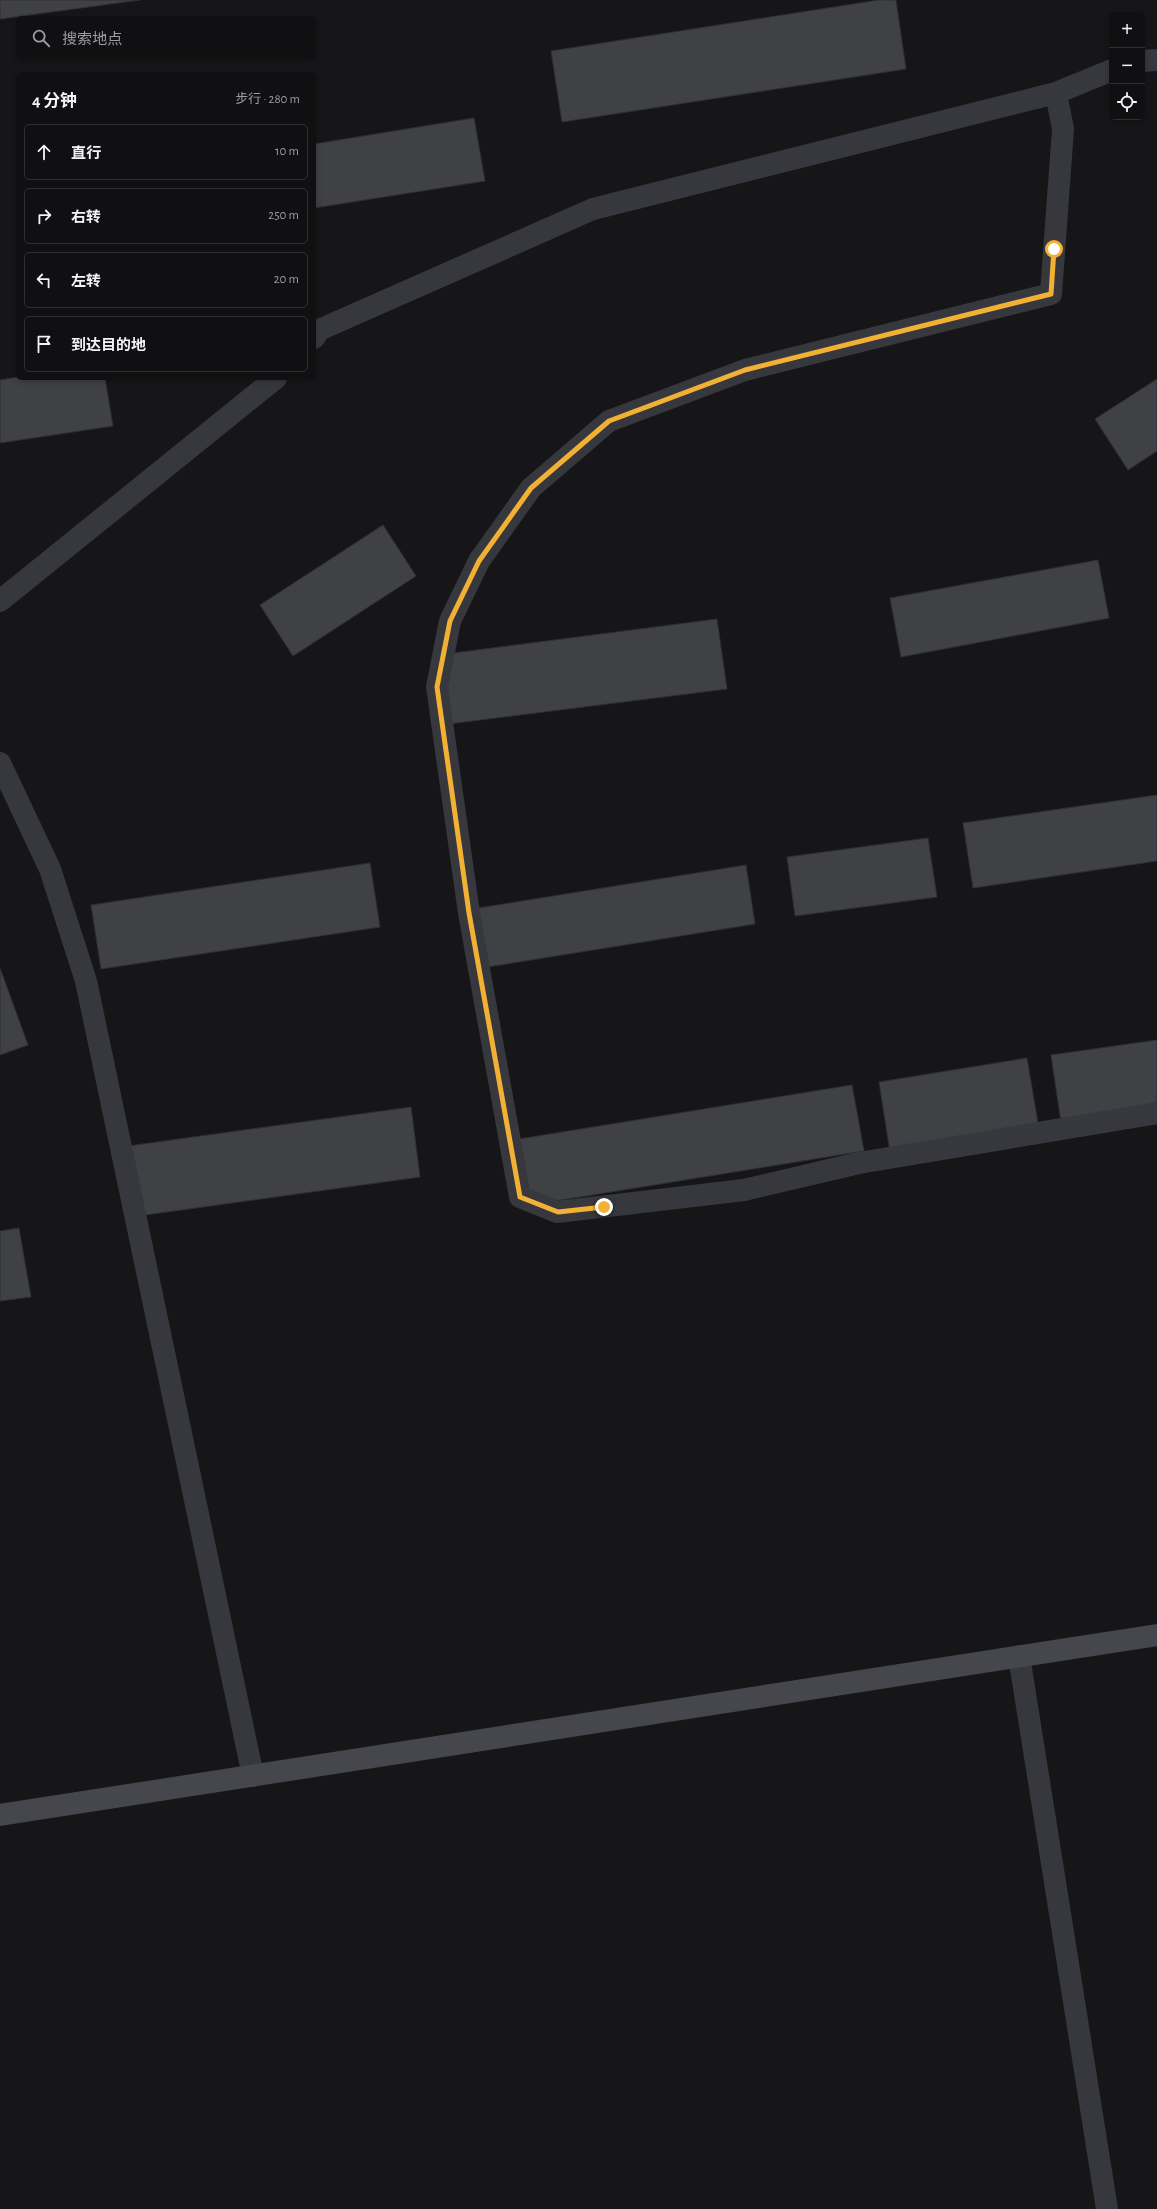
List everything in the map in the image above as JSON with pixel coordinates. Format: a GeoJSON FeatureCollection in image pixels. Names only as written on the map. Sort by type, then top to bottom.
{"type":"FeatureCollection","features":[{"type":"Feature","properties":{"kind":"main road"},"geometry":{"type":"LineString","coordinates":[[0,1816],[1157,1635]]}},
{"type":"Feature","properties":{"kind":"street"},"geometry":{"type":"LineString","coordinates":[[1145,61],[1157,60]]}},
{"type":"Feature","properties":{"kind":"street"},"geometry":{"type":"LineString","coordinates":[[316,335],[319,330],[593,209],[1056,93],[1109,71]]}},
{"type":"Feature","properties":{"kind":"street"},"geometry":{"type":"LineString","coordinates":[[1056,93],[1063,129],[1051,294],[745,370],[609,421],[531,488],[479,561],[450,621],[437,687],[469,913],[520,1197],[558,1212],[744,1190],[859,1163],[1157,1113]]}},
{"type":"Feature","properties":{"kind":"street"},"geometry":{"type":"LineString","coordinates":[[0,601],[274,380]]}},
{"type":"Feature","properties":{"kind":"street"},"geometry":{"type":"LineString","coordinates":[[0,763],[50,869],[86,981],[253,1776]]}},
{"type":"Feature","properties":{"kind":"street"},"geometry":{"type":"LineString","coordinates":[[1019,1656],[1108,2209]]}},
{"type":"Feature","properties":{"kind":"building"},"geometry":{"type":"Polygon","coordinates":[[[0,0],[140,0],[16,16],[0,19],[0,0]]]}},
{"type":"Feature","properties":{"kind":"building"},"geometry":{"type":"Polygon","coordinates":[[[879,0],[896,0],[906,69],[562,122],[551,51],[879,0]]]}},
{"type":"Feature","properties":{"kind":"building"},"geometry":{"type":"Polygon","coordinates":[[[474,118],[485,181],[316,208],[316,144],[474,118]]]}},
{"type":"Feature","properties":{"kind":"building"},"geometry":{"type":"Polygon","coordinates":[[[16,377],[16,380],[105,380],[113,426],[0,443],[0,380],[16,377]]]}},
{"type":"Feature","properties":{"kind":"building"},"geometry":{"type":"Polygon","coordinates":[[[1157,379],[1157,451],[1128,470],[1095,419],[1157,379]]]}},
{"type":"Feature","properties":{"kind":"building"},"geometry":{"type":"Polygon","coordinates":[[[383,525],[416,576],[293,656],[260,605],[383,525]]]}},
{"type":"Feature","properties":{"kind":"building"},"geometry":{"type":"Polygon","coordinates":[[[1098,560],[1109,618],[901,657],[890,598],[1098,560]]]}},
{"type":"Feature","properties":{"kind":"building"},"geometry":{"type":"Polygon","coordinates":[[[717,619],[727,689],[448,724],[438,655],[717,619]]]}},
{"type":"Feature","properties":{"kind":"building"},"geometry":{"type":"Polygon","coordinates":[[[1157,795],[1157,861],[973,888],[963,823],[1157,795]]]}},
{"type":"Feature","properties":{"kind":"building"},"geometry":{"type":"Polygon","coordinates":[[[928,838],[937,897],[795,916],[787,857],[928,838]]]}},
{"type":"Feature","properties":{"kind":"building"},"geometry":{"type":"Polygon","coordinates":[[[370,863],[380,927],[101,969],[91,905],[370,863]]]}},
{"type":"Feature","properties":{"kind":"building"},"geometry":{"type":"Polygon","coordinates":[[[746,865],[755,924],[475,969],[466,910],[746,865]]]}},
{"type":"Feature","properties":{"kind":"building"},"geometry":{"type":"Polygon","coordinates":[[[0,968],[28,1045],[0,1055],[0,968]]]}},
{"type":"Feature","properties":{"kind":"building"},"geometry":{"type":"Polygon","coordinates":[[[1157,1040],[1157,1108],[1061,1122],[1051,1055],[1157,1040]]]}},
{"type":"Feature","properties":{"kind":"building"},"geometry":{"type":"Polygon","coordinates":[[[1027,1058],[1039,1129],[890,1152],[879,1082],[1027,1058]]]}},
{"type":"Feature","properties":{"kind":"building"},"geometry":{"type":"Polygon","coordinates":[[[852,1085],[864,1151],[518,1207],[507,1141],[852,1085]]]}},
{"type":"Feature","properties":{"kind":"building"},"geometry":{"type":"Polygon","coordinates":[[[411,1107],[420,1177],[138,1216],[128,1146],[411,1107]]]}},
{"type":"Feature","properties":{"kind":"building"},"geometry":{"type":"Polygon","coordinates":[[[19,1228],[31,1297],[0,1301],[0,1231],[19,1228]]]}},
{"type":"Feature","properties":{"kind":"route"},"geometry":{"type":"LineString","coordinates":[[604,1207],[558,1212],[520,1197],[469,913],[437,687],[450,621],[479,561],[531,488],[609,421],[745,370],[1051,294],[1054,249]]}}]}
